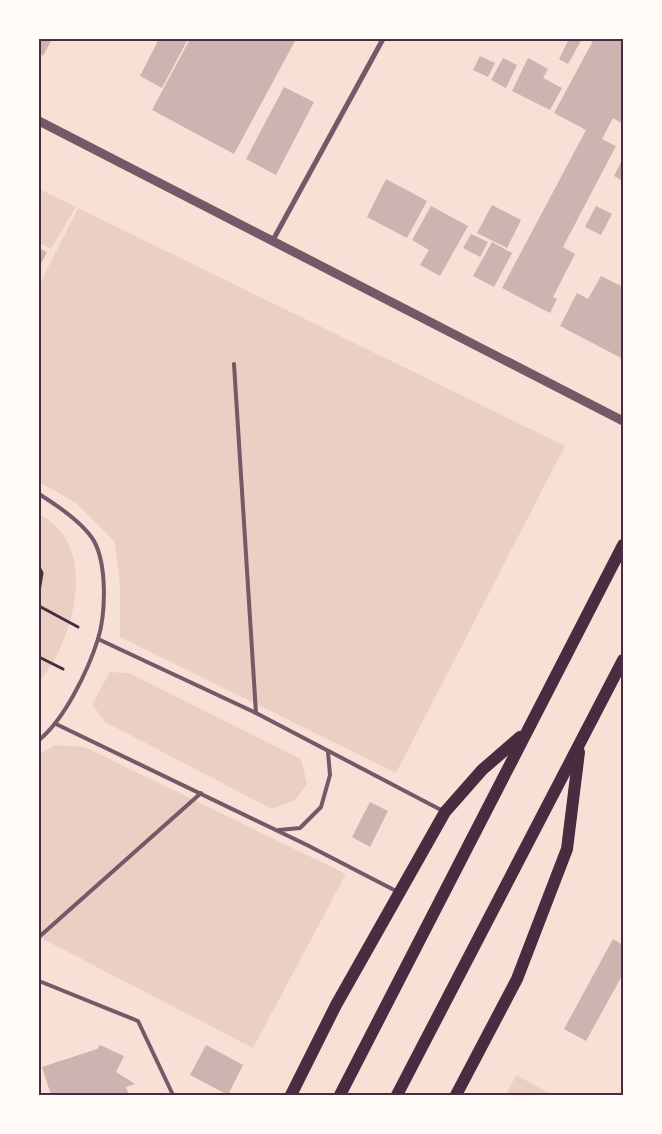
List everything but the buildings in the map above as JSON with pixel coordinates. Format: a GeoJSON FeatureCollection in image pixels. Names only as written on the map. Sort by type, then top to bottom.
{"type":"FeatureCollection","features":[{"type":"Feature","properties":{"kind":"main road"},"geometry":{"type":"LineString","coordinates":[[340,1095],[623,545]]}},
{"type":"Feature","properties":{"kind":"main road"},"geometry":{"type":"LineString","coordinates":[[397,1095],[623,660]]}},
{"type":"Feature","properties":{"kind":"main road"},"geometry":{"type":"LineString","coordinates":[[291,1095],[336,1005],[445,812],[482,770],[526,732]]}},
{"type":"Feature","properties":{"kind":"main road"},"geometry":{"type":"LineString","coordinates":[[456,1095],[517,979],[566,849],[580,743]]}},
{"type":"Feature","properties":{"kind":"street"},"geometry":{"type":"LineString","coordinates":[[274,240],[383,39]]}},
{"type":"Feature","properties":{"kind":"street"},"geometry":{"type":"LineString","coordinates":[[39,121],[274,240],[623,421]]}},
{"type":"Feature","properties":{"kind":"lane"},"geometry":{"type":"LineString","coordinates":[[234,364],[256,713]]}},
{"type":"Feature","properties":{"kind":"lane"},"geometry":{"type":"LineString","coordinates":[[39,494],[72,518],[94,541],[102,566],[104,607],[98,639],[81,678],[56,724],[39,740]]}},
{"type":"Feature","properties":{"kind":"lane"},"geometry":{"type":"LineString","coordinates":[[98,639],[256,713],[445,812]]}},
{"type":"Feature","properties":{"kind":"lane"},"geometry":{"type":"LineString","coordinates":[[56,724],[201,793],[399,893]]}},
{"type":"Feature","properties":{"kind":"lane"},"geometry":{"type":"LineString","coordinates":[[276,830],[300,828],[321,807],[330,775],[328,752]]}},
{"type":"Feature","properties":{"kind":"lane"},"geometry":{"type":"LineString","coordinates":[[39,937],[201,793]]}},
{"type":"Feature","properties":{"kind":"lane"},"geometry":{"type":"LineString","coordinates":[[39,981],[138,1021],[173,1095]]}},
{"type":"Feature","properties":{"kind":"path"},"geometry":{"type":"LineString","coordinates":[[39,567],[42,573],[39,592]]}},
{"type":"Feature","properties":{"kind":"path"},"geometry":{"type":"LineString","coordinates":[[39,606],[98,639]]}},
{"type":"Feature","properties":{"kind":"path"},"geometry":{"type":"LineString","coordinates":[[39,657],[81,678]]}},
{"type":"Feature","properties":{"kind":"shaded area"},"geometry":{"type":"Polygon","coordinates":[[[39,189],[76,207],[51,249],[39,243],[39,189]]]}},
{"type":"Feature","properties":{"kind":"shaded area"},"geometry":{"type":"Polygon","coordinates":[[[78,208],[565,446],[396,773],[120,637],[120,585],[115,542],[76,503],[39,482],[39,285],[78,208]]]}},
{"type":"Feature","properties":{"kind":"shaded area"},"geometry":{"type":"Polygon","coordinates":[[[39,514],[55,526],[67,540],[73,557],[76,576],[72,614],[66,633],[57,655],[39,683],[39,514]]]}},
{"type":"Feature","properties":{"kind":"shaded area"},"geometry":{"type":"Polygon","coordinates":[[[110,672],[129,673],[301,759],[307,784],[295,800],[272,809],[105,722],[92,704],[110,672]]]}},
{"type":"Feature","properties":{"kind":"shaded area"},"geometry":{"type":"Polygon","coordinates":[[[55,745],[85,747],[346,874],[253,1048],[39,937],[39,754],[55,745]]]}},
{"type":"Feature","properties":{"kind":"shaded area"},"geometry":{"type":"Polygon","coordinates":[[[516,1075],[553,1095],[506,1095],[516,1075]]]}}]}
